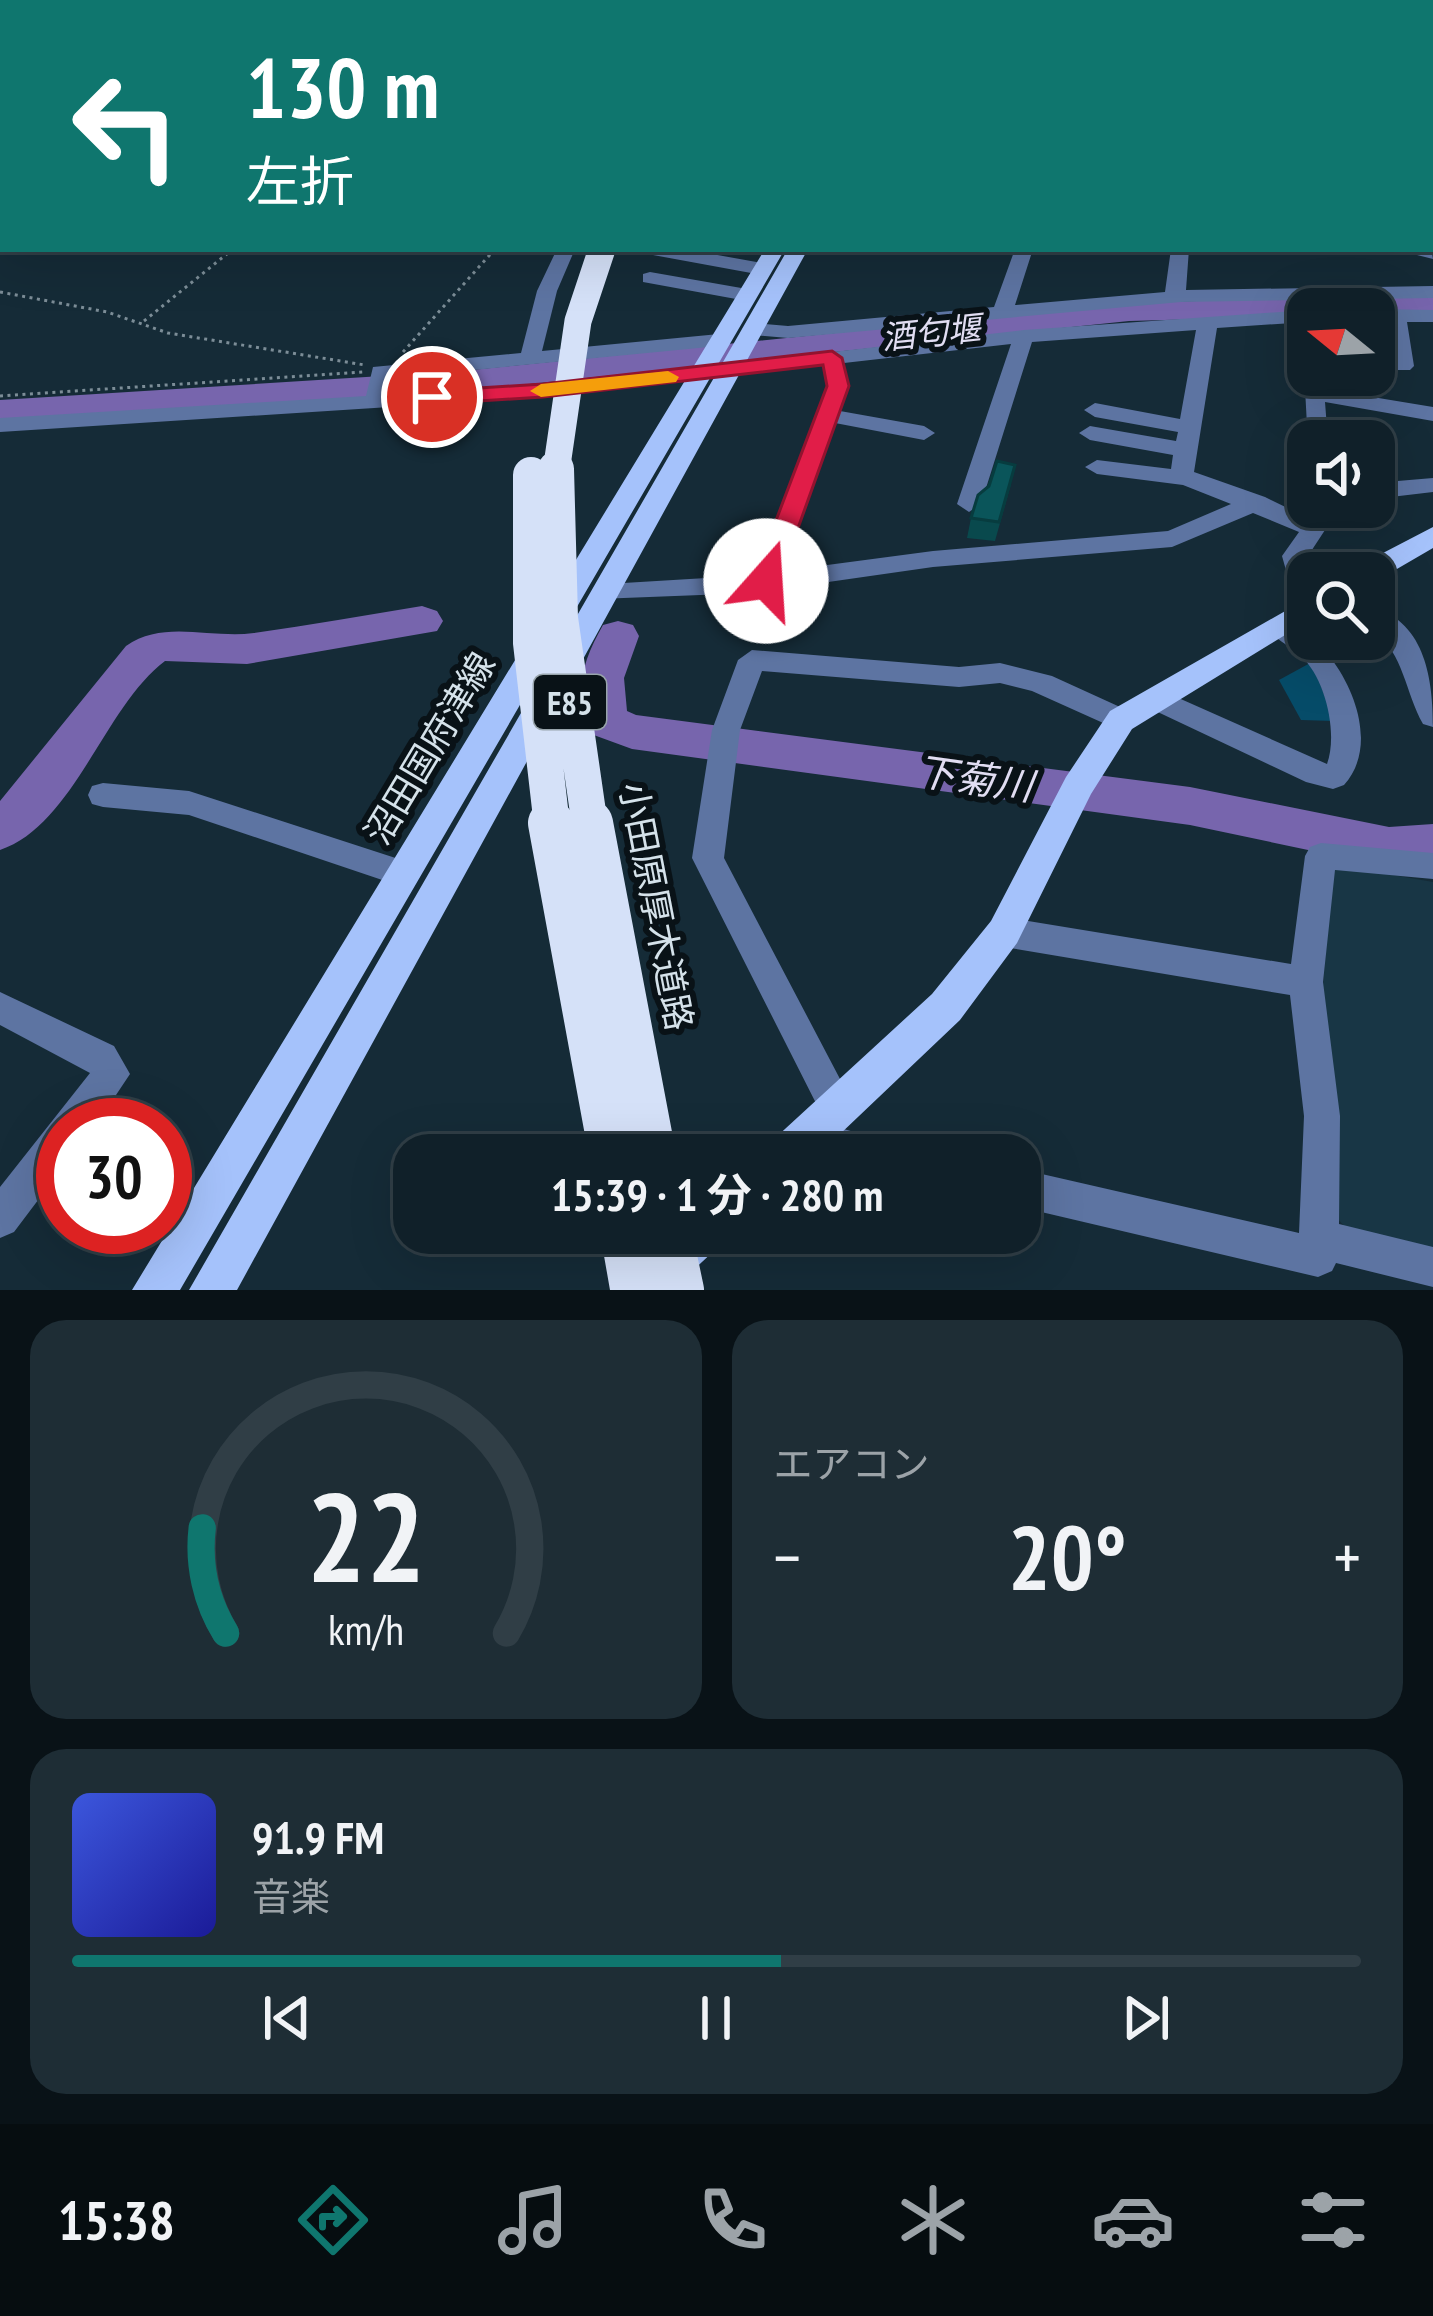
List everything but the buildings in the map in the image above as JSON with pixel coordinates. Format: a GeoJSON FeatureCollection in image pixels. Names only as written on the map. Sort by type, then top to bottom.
{"type":"FeatureCollection","features":[{"type":"Feature","properties":{"kind":"highway","name":"E85"},"geometry":{"type":"LineString","coordinates":[[579,252],[546,352],[534,427],[527,584],[542,738],[608,1134]]}},
{"type":"Feature","properties":{"kind":"highway","name":"小田原厚木道路"},"geometry":{"type":"LineString","coordinates":[[601,252],[568,351],[556,431],[556,576],[574,735],[649,1134]]}},
{"type":"Feature","properties":{"kind":"highway"},"geometry":{"type":"LineString","coordinates":[[630,1254],[638,1290]]}},
{"type":"Feature","properties":{"kind":"highway"},"geometry":{"type":"LineString","coordinates":[[673,1254],[681,1290]]}},
{"type":"Feature","properties":{"kind":"main road","name":"沼田国府津線"},"geometry":{"type":"LineString","coordinates":[[155,1290],[717,360],[753,329],[796,252]]}},
{"type":"Feature","properties":{"kind":"main road","name":"沼田国府津線"},"geometry":{"type":"LineString","coordinates":[[212,1290],[608,593],[747,295],[770,257]]}},
{"type":"Feature","properties":{"kind":"main road"},"geometry":{"type":"LineString","coordinates":[[1395,558],[1433,536]]}},
{"type":"Feature","properties":{"kind":"main road"},"geometry":{"type":"LineString","coordinates":[[811,1134],[946,1007],[1004,932],[1074,795],[1121,720],[1287,621]]}},
{"type":"Feature","properties":{"kind":"main road"},"geometry":{"type":"LineString","coordinates":[[638,1290],[678,1254]]}},
{"type":"Feature","properties":{"kind":"street"},"geometry":{"type":"LineString","coordinates":[[530,359],[547,291],[565,252]]}},
{"type":"Feature","properties":{"kind":"street"},"geometry":{"type":"LineString","coordinates":[[696,252],[770,257]]}},
{"type":"Feature","properties":{"kind":"street"},"geometry":{"type":"LineString","coordinates":[[1003,310],[1023,252]]}},
{"type":"Feature","properties":{"kind":"street"},"geometry":{"type":"LineString","coordinates":[[1179,252],[1173,289],[1180,296]]}},
{"type":"Feature","properties":{"kind":"street"},"geometry":{"type":"LineString","coordinates":[[650,278],[747,295]]}},
{"type":"Feature","properties":{"kind":"street"},"geometry":{"type":"LineString","coordinates":[[753,329],[788,332],[1180,296],[1433,292]]}},
{"type":"Feature","properties":{"kind":"street"},"geometry":{"type":"LineString","coordinates":[[1395,316],[1433,316]]}},
{"type":"Feature","properties":{"kind":"street"},"geometry":{"type":"LineString","coordinates":[[376,401],[384,371],[530,359],[832,358],[1024,337],[1287,317]]}},
{"type":"Feature","properties":{"kind":"street"},"geometry":{"type":"LineString","coordinates":[[1180,478],[1208,321]]}},
{"type":"Feature","properties":{"kind":"street"},"geometry":{"type":"LineString","coordinates":[[970,504],[1024,337]]}},
{"type":"Feature","properties":{"kind":"street"},"geometry":{"type":"LineString","coordinates":[[1395,344],[1403,366]]}},
{"type":"Feature","properties":{"kind":"street"},"geometry":{"type":"LineString","coordinates":[[766,581],[838,386],[832,358]]}},
{"type":"Feature","properties":{"kind":"street"},"geometry":{"type":"LineString","coordinates":[[0,425],[376,401],[717,360]]}},
{"type":"Feature","properties":{"kind":"street"},"geometry":{"type":"LineString","coordinates":[[1361,396],[1433,414]]}},
{"type":"Feature","properties":{"kind":"street"},"geometry":{"type":"LineString","coordinates":[[826,415],[924,433]]}},
{"type":"Feature","properties":{"kind":"street"},"geometry":{"type":"LineString","coordinates":[[1092,422],[1188,438]]}},
{"type":"Feature","properties":{"kind":"street"},"geometry":{"type":"LineString","coordinates":[[1097,467],[1180,478],[1287,510]]}},
{"type":"Feature","properties":{"kind":"street"},"geometry":{"type":"LineString","coordinates":[[1395,489],[1433,485]]}},
{"type":"Feature","properties":{"kind":"street"},"geometry":{"type":"LineString","coordinates":[[608,593],[1172,538],[1257,502]]}},
{"type":"Feature","properties":{"kind":"street"},"geometry":{"type":"LineString","coordinates":[[1154,699],[1333,778],[1344,771],[1348,761],[1344,726],[1320,657],[1278,626]]}},
{"type":"Feature","properties":{"kind":"street"},"geometry":{"type":"LineString","coordinates":[[1395,630],[1414,643],[1424,704],[1433,716]]}},
{"type":"Feature","properties":{"kind":"street"},"geometry":{"type":"LineString","coordinates":[[837,1111],[708,858],[726,730],[752,660],[958,677],[991,674],[1041,684],[1121,720]]}},
{"type":"Feature","properties":{"kind":"street"},"geometry":{"type":"LineString","coordinates":[[103,795],[189,803],[403,874]]}},
{"type":"Feature","properties":{"kind":"street"},"geometry":{"type":"LineString","coordinates":[[1041,1193],[1318,1257],[1322,1116],[1306,982],[1321,856],[1433,866]]}},
{"type":"Feature","properties":{"kind":"street"},"geometry":{"type":"LineString","coordinates":[[1004,932],[1306,982]]}},
{"type":"Feature","properties":{"kind":"street"},"geometry":{"type":"LineString","coordinates":[[0,1008],[101,1058],[112,1074],[94,1098]]}},
{"type":"Feature","properties":{"kind":"street"},"geometry":{"type":"LineString","coordinates":[[2,1211],[36,1170]]}},
{"type":"Feature","properties":{"kind":"street"},"geometry":{"type":"LineString","coordinates":[[1319,1239],[1433,1267]]}},
{"type":"Feature","properties":{"kind":"path"},"geometry":{"type":"LineString","coordinates":[[144,321],[229,252]]}},
{"type":"Feature","properties":{"kind":"path"},"geometry":{"type":"LineString","coordinates":[[0,397],[384,371],[492,252]]}},
{"type":"Feature","properties":{"kind":"path"},"geometry":{"type":"LineString","coordinates":[[0,292],[144,321],[168,333],[384,371]]}},
{"type":"Feature","properties":{"kind":"shaded area"},"geometry":{"type":"Polygon","coordinates":[[[1312,662],[1334,721],[1301,720],[1279,680],[1312,662]]]}},
{"type":"Feature","properties":{"kind":"shaded area"},"geometry":{"type":"Polygon","coordinates":[[[1341,866],[1433,882],[1433,1255],[1353,1236],[1338,1219],[1322,997],[1333,870],[1341,866]]]}},
{"type":"Feature","properties":{"kind":"waterway","name":"酒匂堰"},"geometry":{"type":"LineString","coordinates":[[0,410],[462,381],[1129,312],[1433,303]]}},
{"type":"Feature","properties":{"kind":"waterway","name":"下菊川"},"geometry":{"type":"LineString","coordinates":[[0,830],[32,800],[141,657],[156,646],[247,649],[422,621]]}},
{"type":"Feature","properties":{"kind":"waterway","name":"下菊川"},"geometry":{"type":"LineString","coordinates":[[618,636],[604,668],[602,698],[607,722],[632,732],[1190,806],[1389,847],[1433,844]]}},
{"type":"Feature","properties":{"kind":"slow traffic"},"geometry":{"type":"LineString","coordinates":[[541,391],[668,377]]}},
{"type":"Feature","properties":{"kind":"route"},"geometry":{"type":"LineString","coordinates":[[432,397],[543,391],[832,358],[838,386],[766,581]]}}]}
